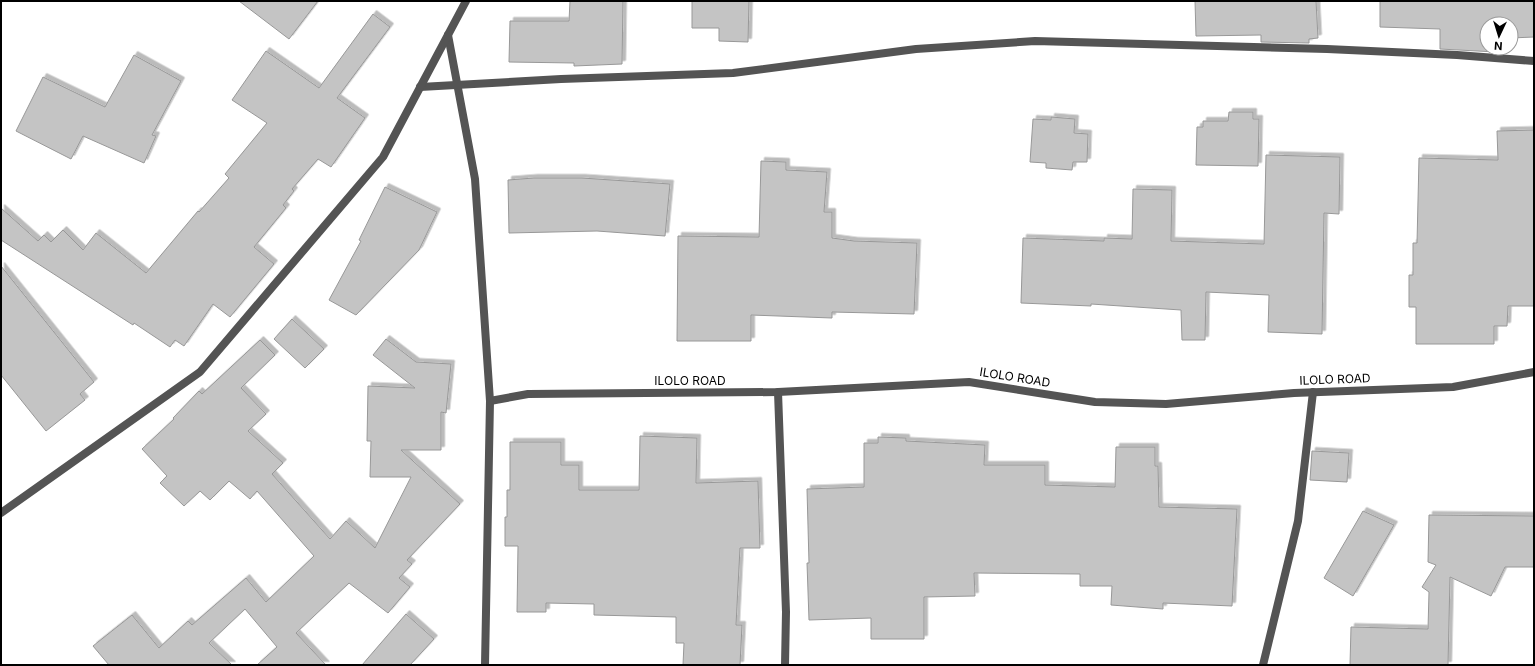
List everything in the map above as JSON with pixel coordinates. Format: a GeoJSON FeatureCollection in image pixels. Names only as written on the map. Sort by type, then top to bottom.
{"type":"FeatureCollection","features":[{"type":"Feature","properties":{"kind":"street"},"geometry":{"type":"LineString","coordinates":[[1,513],[200,372],[383,157],[466,1]]}},
{"type":"Feature","properties":{"kind":"street"},"geometry":{"type":"LineString","coordinates":[[448,35],[476,179],[490,401],[485,665]]}},
{"type":"Feature","properties":{"kind":"street"},"geometry":{"type":"LineString","coordinates":[[420,87],[561,79],[733,73],[916,49],[1035,40],[1327,48],[1534,61]]}},
{"type":"Feature","properties":{"kind":"street","name":"ILOLO ROAD"},"geometry":{"type":"LineString","coordinates":[[490,401],[528,394],[778,392],[969,382],[1095,402],[1166,404],[1312,392],[1453,387],[1534,372]]}},
{"type":"Feature","properties":{"kind":"street"},"geometry":{"type":"LineString","coordinates":[[778,392],[786,612],[785,665]]}},
{"type":"Feature","properties":{"kind":"street"},"geometry":{"type":"LineString","coordinates":[[1263,665],[1298,521],[1312,392]]}},
{"type":"Feature","properties":{"kind":"building"},"geometry":{"type":"Polygon","coordinates":[[[239,1],[318,1],[289,39],[239,1]]]}},
{"type":"Feature","properties":{"kind":"building"},"geometry":{"type":"Polygon","coordinates":[[[570,1],[623,1],[622,64],[574,66],[574,63],[509,62],[510,21],[569,21],[570,1]]]}},
{"type":"Feature","properties":{"kind":"building"},"geometry":{"type":"Polygon","coordinates":[[[692,1],[749,1],[748,42],[719,41],[719,28],[692,28],[692,1]]]}},
{"type":"Feature","properties":{"kind":"building"},"geometry":{"type":"Polygon","coordinates":[[[1195,1],[1316,1],[1318,38],[1309,39],[1309,43],[1261,42],[1261,35],[1196,36],[1195,1]]]}},
{"type":"Feature","properties":{"kind":"building"},"geometry":{"type":"Polygon","coordinates":[[[1380,1],[1534,1],[1534,37],[1519,38],[1519,16],[1479,16],[1479,51],[1440,49],[1440,29],[1380,27],[1380,1]]]}},
{"type":"Feature","properties":{"kind":"building"},"geometry":{"type":"Polygon","coordinates":[[[373,14],[390,27],[337,98],[365,118],[331,167],[318,159],[292,189],[294,191],[283,205],[286,208],[254,247],[274,264],[230,317],[213,304],[184,346],[175,340],[170,347],[134,323],[133,325],[1,240],[1,208],[38,241],[44,235],[51,242],[63,230],[83,250],[96,233],[146,273],[198,211],[199,212],[229,178],[225,174],[267,123],[232,100],[266,51],[319,88],[373,14]]]}},
{"type":"Feature","properties":{"kind":"building"},"geometry":{"type":"Polygon","coordinates":[[[134,55],[181,81],[152,135],[156,136],[144,163],[83,136],[71,159],[16,131],[43,77],[105,107],[134,55]]]}},
{"type":"Feature","properties":{"kind":"building"},"geometry":{"type":"Polygon","coordinates":[[[1229,112],[1253,112],[1253,119],[1259,119],[1258,166],[1196,165],[1197,127],[1203,127],[1203,121],[1228,121],[1229,112]]]}},
{"type":"Feature","properties":{"kind":"building"},"geometry":{"type":"Polygon","coordinates":[[[1051,117],[1075,119],[1074,133],[1088,134],[1087,162],[1073,162],[1072,170],[1046,168],[1046,163],[1030,162],[1033,119],[1051,120],[1051,117]]]}},
{"type":"Feature","properties":{"kind":"building"},"geometry":{"type":"Polygon","coordinates":[[[1534,130],[1534,306],[1508,306],[1507,326],[1494,326],[1494,344],[1416,344],[1416,307],[1409,307],[1409,275],[1413,275],[1413,243],[1417,243],[1419,158],[1498,160],[1497,131],[1534,130]]]}},
{"type":"Feature","properties":{"kind":"building"},"geometry":{"type":"Polygon","coordinates":[[[1266,155],[1340,157],[1339,214],[1324,213],[1322,334],[1268,332],[1269,295],[1206,292],[1205,340],[1182,340],[1181,310],[1091,304],[1091,306],[1021,303],[1023,238],[1104,241],[1104,238],[1132,239],[1133,189],[1172,190],[1171,241],[1264,244],[1266,155]]]}},
{"type":"Feature","properties":{"kind":"building"},"geometry":{"type":"Polygon","coordinates":[[[761,161],[786,162],[786,170],[827,172],[824,212],[832,212],[832,238],[854,241],[917,243],[914,314],[832,312],[832,318],[751,315],[751,341],[677,341],[678,236],[759,237],[761,161]]]}},
{"type":"Feature","properties":{"kind":"building"},"geometry":{"type":"Polygon","coordinates":[[[534,178],[582,178],[670,184],[665,236],[597,231],[509,233],[508,180],[534,178]]]}},
{"type":"Feature","properties":{"kind":"building"},"geometry":{"type":"Polygon","coordinates":[[[385,187],[437,212],[419,250],[356,315],[329,300],[361,241],[359,240],[385,187]]]}},
{"type":"Feature","properties":{"kind":"building"},"geometry":{"type":"Polygon","coordinates":[[[1,266],[94,382],[80,394],[85,400],[46,431],[1,375],[1,266]]]}},
{"type":"Feature","properties":{"kind":"building"},"geometry":{"type":"Polygon","coordinates":[[[292,319],[324,349],[305,368],[274,339],[292,319]]]}},
{"type":"Feature","properties":{"kind":"building"},"geometry":{"type":"Polygon","coordinates":[[[386,339],[416,362],[451,364],[446,413],[441,412],[441,450],[401,450],[460,504],[407,560],[412,564],[399,578],[410,587],[388,613],[349,583],[296,633],[326,665],[257,665],[277,647],[245,609],[209,643],[232,665],[109,665],[93,646],[132,615],[159,648],[188,621],[192,625],[246,578],[266,602],[314,556],[257,491],[250,499],[229,481],[210,500],[200,491],[184,506],[160,483],[167,476],[142,449],[174,419],[173,418],[199,391],[202,394],[260,340],[275,355],[241,388],[266,414],[248,431],[283,463],[272,474],[330,539],[346,521],[375,548],[411,477],[370,477],[371,441],[367,441],[368,386],[415,388],[373,355],[386,339]]]}},
{"type":"Feature","properties":{"kind":"building"},"geometry":{"type":"Polygon","coordinates":[[[640,436],[697,438],[696,483],[758,481],[760,548],[740,548],[736,625],[742,625],[740,665],[683,665],[684,643],[676,643],[676,617],[594,615],[594,604],[546,603],[546,612],[517,612],[518,546],[505,546],[507,490],[510,490],[510,442],[561,442],[561,465],[579,465],[579,490],[639,490],[640,436]]]}},
{"type":"Feature","properties":{"kind":"building"},"geometry":{"type":"Polygon","coordinates":[[[878,437],[906,438],[906,441],[985,445],[984,465],[1045,465],[1045,485],[1115,487],[1116,447],[1155,447],[1155,466],[1158,466],[1159,507],[1237,509],[1232,606],[1163,603],[1163,609],[1111,605],[1112,586],[1080,586],[1080,574],[974,573],[975,596],[924,597],[924,639],[871,639],[871,618],[809,620],[807,489],[864,487],[864,443],[878,443],[878,437]]]}},
{"type":"Feature","properties":{"kind":"building"},"geometry":{"type":"Polygon","coordinates":[[[1312,451],[1349,453],[1347,482],[1310,480],[1312,451]]]}},
{"type":"Feature","properties":{"kind":"building"},"geometry":{"type":"Polygon","coordinates":[[[1363,511],[1394,525],[1353,596],[1324,578],[1363,511]]]}},
{"type":"Feature","properties":{"kind":"building"},"geometry":{"type":"Polygon","coordinates":[[[1429,515],[1534,516],[1534,567],[1505,567],[1491,596],[1450,577],[1448,665],[1350,665],[1351,627],[1428,629],[1429,592],[1422,587],[1436,565],[1428,562],[1429,515]]]}},
{"type":"Feature","properties":{"kind":"building"},"geometry":{"type":"Polygon","coordinates":[[[406,614],[434,639],[410,665],[362,665],[406,614]]]}}]}
